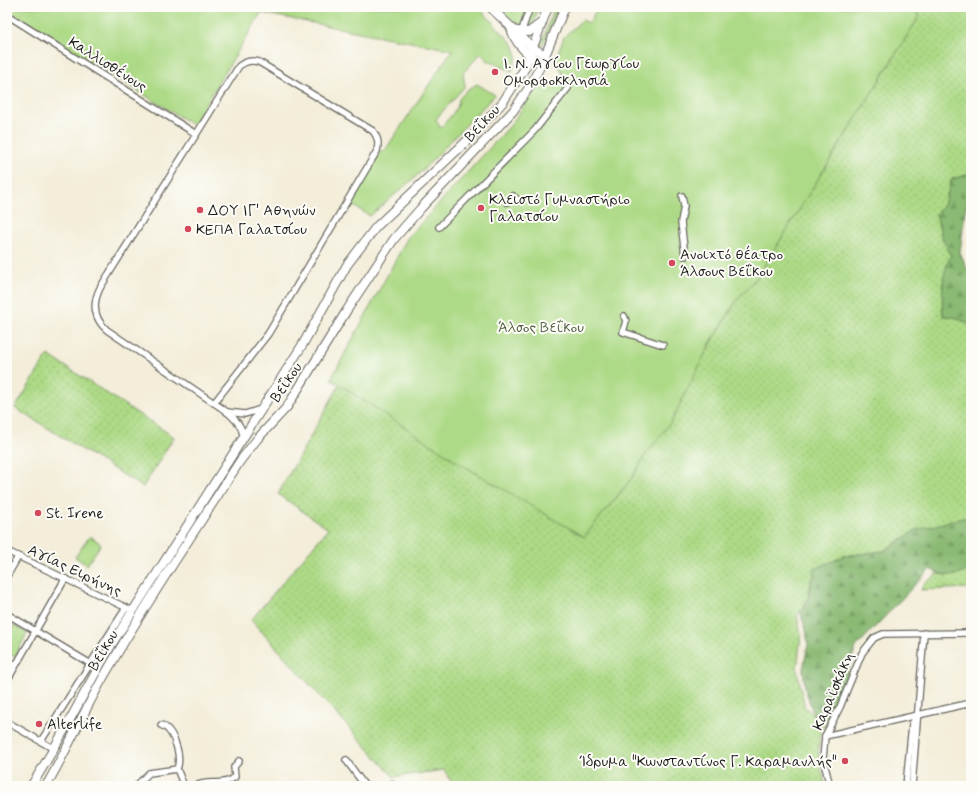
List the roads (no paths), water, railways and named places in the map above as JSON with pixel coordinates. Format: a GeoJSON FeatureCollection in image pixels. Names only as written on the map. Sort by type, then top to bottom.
{"type":"FeatureCollection","features":[{"type":"Feature","properties":{"kind":"main road"},"geometry":{"type":"LineString","coordinates":[[490,7],[517,29],[533,48],[545,55]]}},
{"type":"Feature","properties":{"kind":"main road","name":"Βεΐκου"},"geometry":{"type":"LineString","coordinates":[[31,786],[54,749],[94,667],[130,609],[262,409],[303,344],[356,253],[391,212],[471,137],[503,102],[525,68],[548,7]]}},
{"type":"Feature","properties":{"kind":"main road","name":"Βεΐκου"},"geometry":{"type":"LineString","coordinates":[[46,786],[60,762],[106,672],[143,611],[240,461],[258,438],[288,407],[347,310],[394,239],[421,208],[513,111],[528,89],[542,63],[565,7]]}},
{"type":"Feature","properties":{"kind":"main road"},"geometry":{"type":"LineString","coordinates":[[517,29],[528,32],[542,23]]}},
{"type":"Feature","properties":{"kind":"main road"},"geometry":{"type":"LineString","coordinates":[[517,29],[513,35],[529,56],[542,63]]}},
{"type":"Feature","properties":{"kind":"street"},"geometry":{"type":"LineString","coordinates":[[517,29],[530,7]]}},
{"type":"Feature","properties":{"kind":"street","name":"Καλλισθένους"},"geometry":{"type":"LineString","coordinates":[[7,15],[196,134]]}},
{"type":"Feature","properties":{"kind":"street"},"geometry":{"type":"LineString","coordinates":[[214,403],[268,334],[341,214],[377,150],[379,143],[377,136],[373,131],[259,62],[252,60],[246,61],[239,66],[196,134],[100,288],[95,310],[100,322],[107,330],[227,412],[242,430],[243,438]]}},
{"type":"Feature","properties":{"kind":"street"},"geometry":{"type":"LineString","coordinates":[[439,227],[535,130],[568,88]]}},
{"type":"Feature","properties":{"kind":"street"},"geometry":{"type":"LineString","coordinates":[[507,202],[513,196],[520,201]]}},
{"type":"Feature","properties":{"kind":"street"},"geometry":{"type":"LineString","coordinates":[[682,196],[684,206],[681,222],[685,256]]}},
{"type":"Feature","properties":{"kind":"street"},"geometry":{"type":"LineString","coordinates":[[624,316],[626,321],[623,332],[663,344]]}},
{"type":"Feature","properties":{"kind":"street"},"geometry":{"type":"LineString","coordinates":[[227,412],[245,414],[262,409]]}},
{"type":"Feature","properties":{"kind":"street","name":"Αγίας Ειρήνης"},"geometry":{"type":"LineString","coordinates":[[7,550],[18,557],[130,609]]}},
{"type":"Feature","properties":{"kind":"street"},"geometry":{"type":"LineString","coordinates":[[7,576],[18,557]]}},
{"type":"Feature","properties":{"kind":"street"},"geometry":{"type":"LineString","coordinates":[[7,681],[65,579]]}},
{"type":"Feature","properties":{"kind":"street"},"geometry":{"type":"LineString","coordinates":[[7,614],[94,667],[41,741]]}},
{"type":"Feature","properties":{"kind":"street"},"geometry":{"type":"LineString","coordinates":[[912,786],[924,633],[971,633]]}},
{"type":"Feature","properties":{"kind":"street","name":"Καραϊσκάκη"},"geometry":{"type":"LineString","coordinates":[[830,786],[823,759],[825,736],[840,707],[862,653],[878,635],[924,633]]}},
{"type":"Feature","properties":{"kind":"street"},"geometry":{"type":"LineString","coordinates":[[7,660],[16,665]]}},
{"type":"Feature","properties":{"kind":"street"},"geometry":{"type":"LineString","coordinates":[[825,736],[971,703]]}},
{"type":"Feature","properties":{"kind":"street"},"geometry":{"type":"LineString","coordinates":[[906,786],[912,724],[917,716]]}},
{"type":"Feature","properties":{"kind":"street"},"geometry":{"type":"LineString","coordinates":[[7,722],[54,749]]}},
{"type":"Feature","properties":{"kind":"street"},"geometry":{"type":"LineString","coordinates":[[161,725],[171,733],[178,756],[177,769],[184,786]]}},
{"type":"Feature","properties":{"kind":"street"},"geometry":{"type":"LineString","coordinates":[[346,760],[365,786]]}},
{"type":"Feature","properties":{"kind":"street"},"geometry":{"type":"LineString","coordinates":[[195,786],[200,784],[226,783],[235,777],[234,767],[239,761]]}},
{"type":"Feature","properties":{"kind":"street"},"geometry":{"type":"LineString","coordinates":[[136,786],[149,773],[177,769]]}},
{"type":"Feature","properties":{"kind":"place","name":"Ι. Ν. Αγίου Γεωργίου Ομορφοκκλησιά"},"geometry":{"type":"Point","coordinates":[495,72]}},
{"type":"Feature","properties":{"kind":"place","name":"Κλειστό Γυμναστήριο Γαλατσίου"},"geometry":{"type":"Point","coordinates":[481,208]}},
{"type":"Feature","properties":{"kind":"place","name":"ΔΟΥ ΙΓ' Αθηνών"},"geometry":{"type":"Point","coordinates":[200,210]}},
{"type":"Feature","properties":{"kind":"place","name":"ΚΕΠΑ Γαλατσίου"},"geometry":{"type":"Point","coordinates":[188,229]}},
{"type":"Feature","properties":{"kind":"place","name":"Ανοιχτό θέατρο Άλσους Βεΐκου"},"geometry":{"type":"Point","coordinates":[672,263]}},
{"type":"Feature","properties":{"kind":"place","name":"St. Irene"},"geometry":{"type":"Point","coordinates":[38,513]}},
{"type":"Feature","properties":{"kind":"place","name":"Alterlife"},"geometry":{"type":"Point","coordinates":[39,724]}},
{"type":"Feature","properties":{"kind":"place","name":"Ίδρυμα \"Κωνσταντίνος Γ. Καραμανλής\""},"geometry":{"type":"Point","coordinates":[845,761]}},
{"type":"Feature","properties":{"kind":"park label","name":"Άλσος Βεΐκου"},"geometry":{"type":"Point","coordinates":[541,327]}}]}
